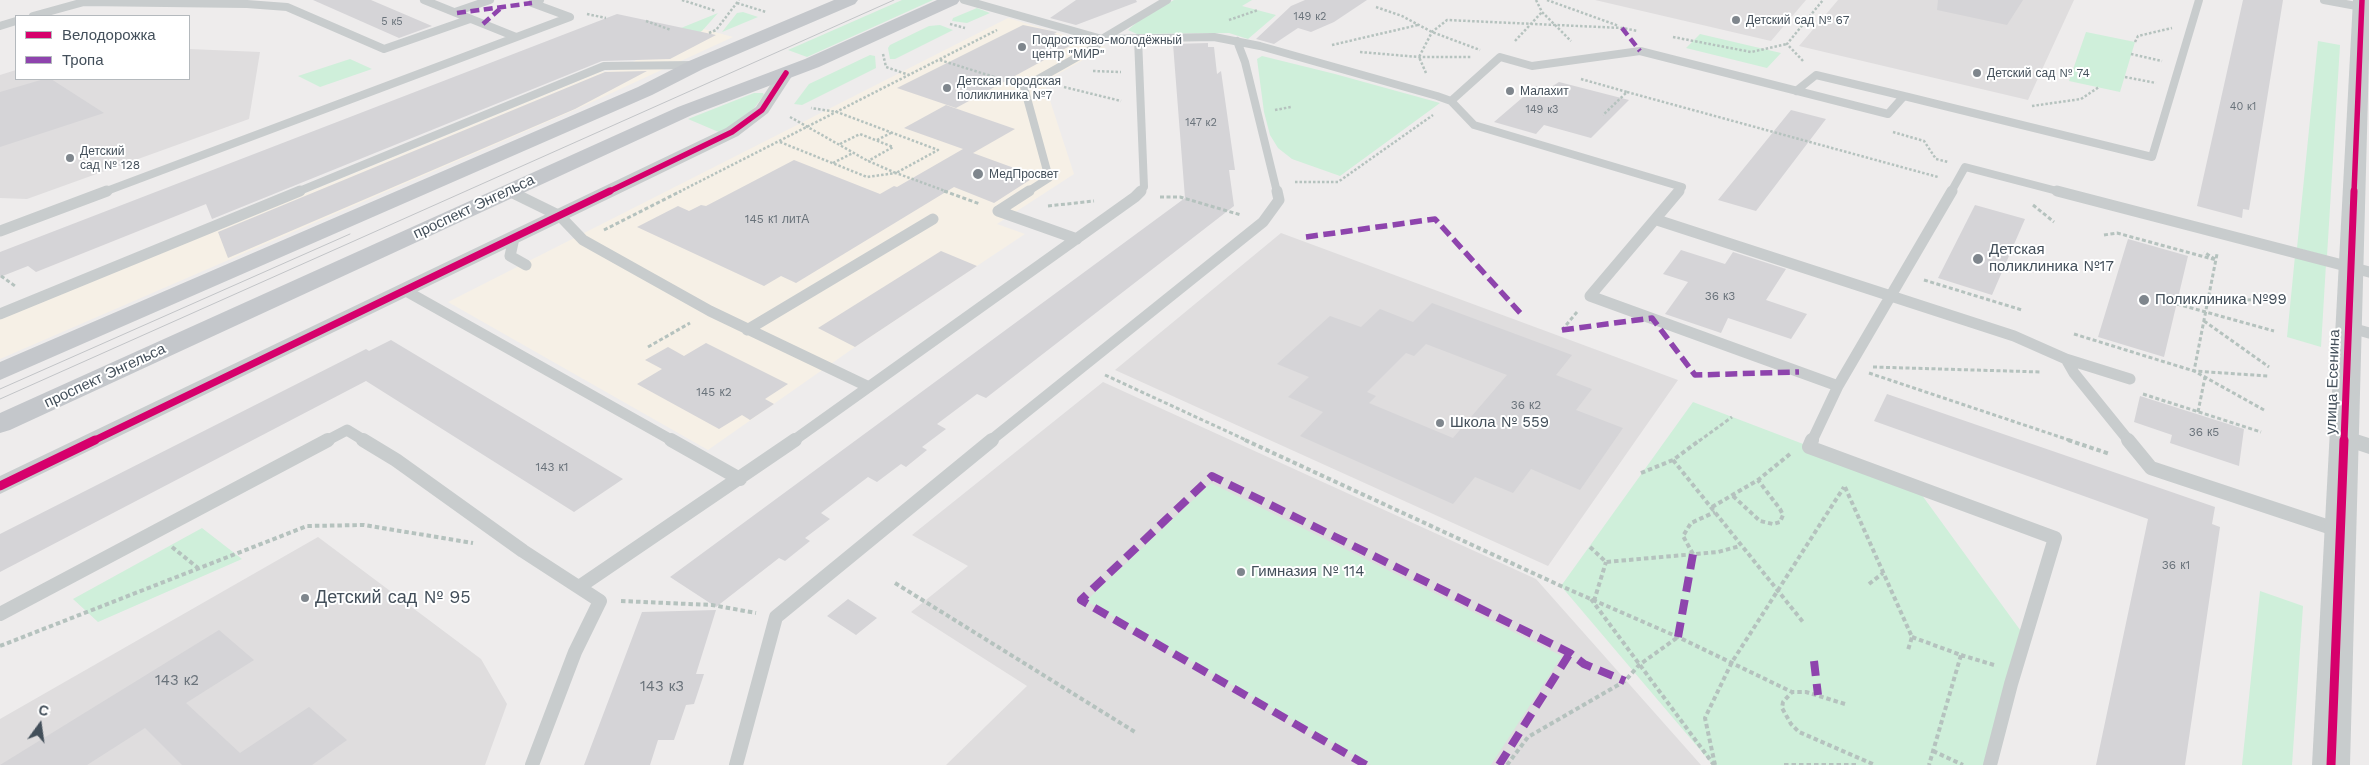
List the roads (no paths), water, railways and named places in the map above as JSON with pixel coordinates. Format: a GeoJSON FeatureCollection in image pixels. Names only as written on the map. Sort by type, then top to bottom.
{"type":"FeatureCollection","features":[{"type":"Feature","properties":{"kind":"main road"},"geometry":{"type":"LineString","coordinates":[[0,372],[636,95],[696,65],[850,0]]}},
{"type":"Feature","properties":{"kind":"main road","name":"проспект Энгельса"},"geometry":{"type":"LineString","coordinates":[[0,424],[685,111],[786,73],[952,0]]}},
{"type":"Feature","properties":{"kind":"street","name":"улица Есенина"},"geometry":{"type":"LineString","coordinates":[[2331,765],[2340,531],[2357,442],[2362,4]]}},
{"type":"Feature","properties":{"kind":"street"},"geometry":{"type":"LineString","coordinates":[[0,486],[732,132],[762,110],[786,73]]}},
{"type":"Feature","properties":{"kind":"lane"},"geometry":{"type":"LineString","coordinates":[[424,0],[516,37]]}},
{"type":"Feature","properties":{"kind":"lane"},"geometry":{"type":"LineString","coordinates":[[455,12],[490,0]]}},
{"type":"Feature","properties":{"kind":"lane"},"geometry":{"type":"LineString","coordinates":[[0,231],[570,17],[532,3],[540,0]]}},
{"type":"Feature","properties":{"kind":"lane"},"geometry":{"type":"LineString","coordinates":[[964,0],[1102,39],[1214,37],[1237,41],[1438,96],[1451,101],[1474,126],[1682,187],[1657,220],[1590,296],[1838,386]]}},
{"type":"Feature","properties":{"kind":"lane"},"geometry":{"type":"LineString","coordinates":[[1077,239],[998,211],[1049,178],[1024,87],[1095,47],[1102,39],[1167,0]]}},
{"type":"Feature","properties":{"kind":"lane"},"geometry":{"type":"LineString","coordinates":[[1796,91],[1816,75],[2152,158],[2199,0]]}},
{"type":"Feature","properties":{"kind":"lane"},"geometry":{"type":"LineString","coordinates":[[2324,0],[2362,4]]}},
{"type":"Feature","properties":{"kind":"lane"},"geometry":{"type":"LineString","coordinates":[[37,15],[84,2],[247,4],[287,7],[384,49],[470,19]]}},
{"type":"Feature","properties":{"kind":"lane"},"geometry":{"type":"LineString","coordinates":[[0,26],[15,21]]}},
{"type":"Feature","properties":{"kind":"lane"},"geometry":{"type":"LineString","coordinates":[[579,587],[740,479],[1134,197],[1144,187],[1138,38]]}},
{"type":"Feature","properties":{"kind":"lane"},"geometry":{"type":"LineString","coordinates":[[736,765],[776,617],[1083,365],[1263,222],[1278,200],[1245,62],[1237,41]]}},
{"type":"Feature","properties":{"kind":"lane"},"geometry":{"type":"LineString","coordinates":[[1451,101],[1500,57],[1532,66],[1640,51],[1888,114],[1904,96]]}},
{"type":"Feature","properties":{"kind":"lane"},"geometry":{"type":"LineString","coordinates":[[0,314],[604,66],[696,65]]}},
{"type":"Feature","properties":{"kind":"lane"},"geometry":{"type":"LineString","coordinates":[[1990,765],[2015,671],[2056,538],[1809,447],[1838,386],[1892,296],[1965,166],[2360,270]]}},
{"type":"Feature","properties":{"kind":"lane"},"geometry":{"type":"LineString","coordinates":[[509,191],[560,216],[583,240],[710,311],[746,330],[869,387]]}},
{"type":"Feature","properties":{"kind":"lane"},"geometry":{"type":"LineString","coordinates":[[746,330],[933,219]]}},
{"type":"Feature","properties":{"kind":"lane"},"geometry":{"type":"LineString","coordinates":[[1657,220],[2014,336],[2066,359],[2130,379]]}},
{"type":"Feature","properties":{"kind":"lane"},"geometry":{"type":"LineString","coordinates":[[514,238],[510,256],[526,266]]}},
{"type":"Feature","properties":{"kind":"lane"},"geometry":{"type":"LineString","coordinates":[[406,291],[740,479]]}},
{"type":"Feature","properties":{"kind":"lane"},"geometry":{"type":"LineString","coordinates":[[2066,359],[2074,373],[2152,468],[2340,531]]}},
{"type":"Feature","properties":{"kind":"lane"},"geometry":{"type":"LineString","coordinates":[[0,614],[347,430],[396,460],[522,551],[600,600],[575,652],[532,765]]}},
{"type":"Feature","properties":{"kind":"tram line"},"geometry":{"type":"LineString","coordinates":[[0,399],[894,0]]}},
{"type":"Feature","properties":{"kind":"tram line"},"geometry":{"type":"LineString","coordinates":[[0,389],[350,234]]}},
{"type":"Feature","properties":{"kind":"place","name":"Детский сад № 67"},"geometry":{"type":"Point","coordinates":[1736,20]}},
{"type":"Feature","properties":{"kind":"place","name":"Подростково-молодёжный центр \"МИР\""},"geometry":{"type":"Point","coordinates":[1022,47]}},
{"type":"Feature","properties":{"kind":"place","name":"Детский сад № 74"},"geometry":{"type":"Point","coordinates":[1977,73]}},
{"type":"Feature","properties":{"kind":"place","name":"Детская городская поликлиника №7"},"geometry":{"type":"Point","coordinates":[947,88]}},
{"type":"Feature","properties":{"kind":"place","name":"Малахит"},"geometry":{"type":"Point","coordinates":[1510,91]}},
{"type":"Feature","properties":{"kind":"place","name":"Детский сад № 128"},"geometry":{"type":"Point","coordinates":[70,158]}},
{"type":"Feature","properties":{"kind":"place","name":"МедПросвет"},"geometry":{"type":"Point","coordinates":[978,174]}},
{"type":"Feature","properties":{"kind":"place","name":"Детская поликлиника №17"},"geometry":{"type":"Point","coordinates":[1978,259]}},
{"type":"Feature","properties":{"kind":"place","name":"Поликлиника №99"},"geometry":{"type":"Point","coordinates":[2144,300]}},
{"type":"Feature","properties":{"kind":"place","name":"Школа № 559"},"geometry":{"type":"Point","coordinates":[1440,423]}},
{"type":"Feature","properties":{"kind":"place","name":"Гимназия № 114"},"geometry":{"type":"Point","coordinates":[1241,572]}},
{"type":"Feature","properties":{"kind":"place","name":"Детский сад № 95"},"geometry":{"type":"Point","coordinates":[305,598]}}]}
